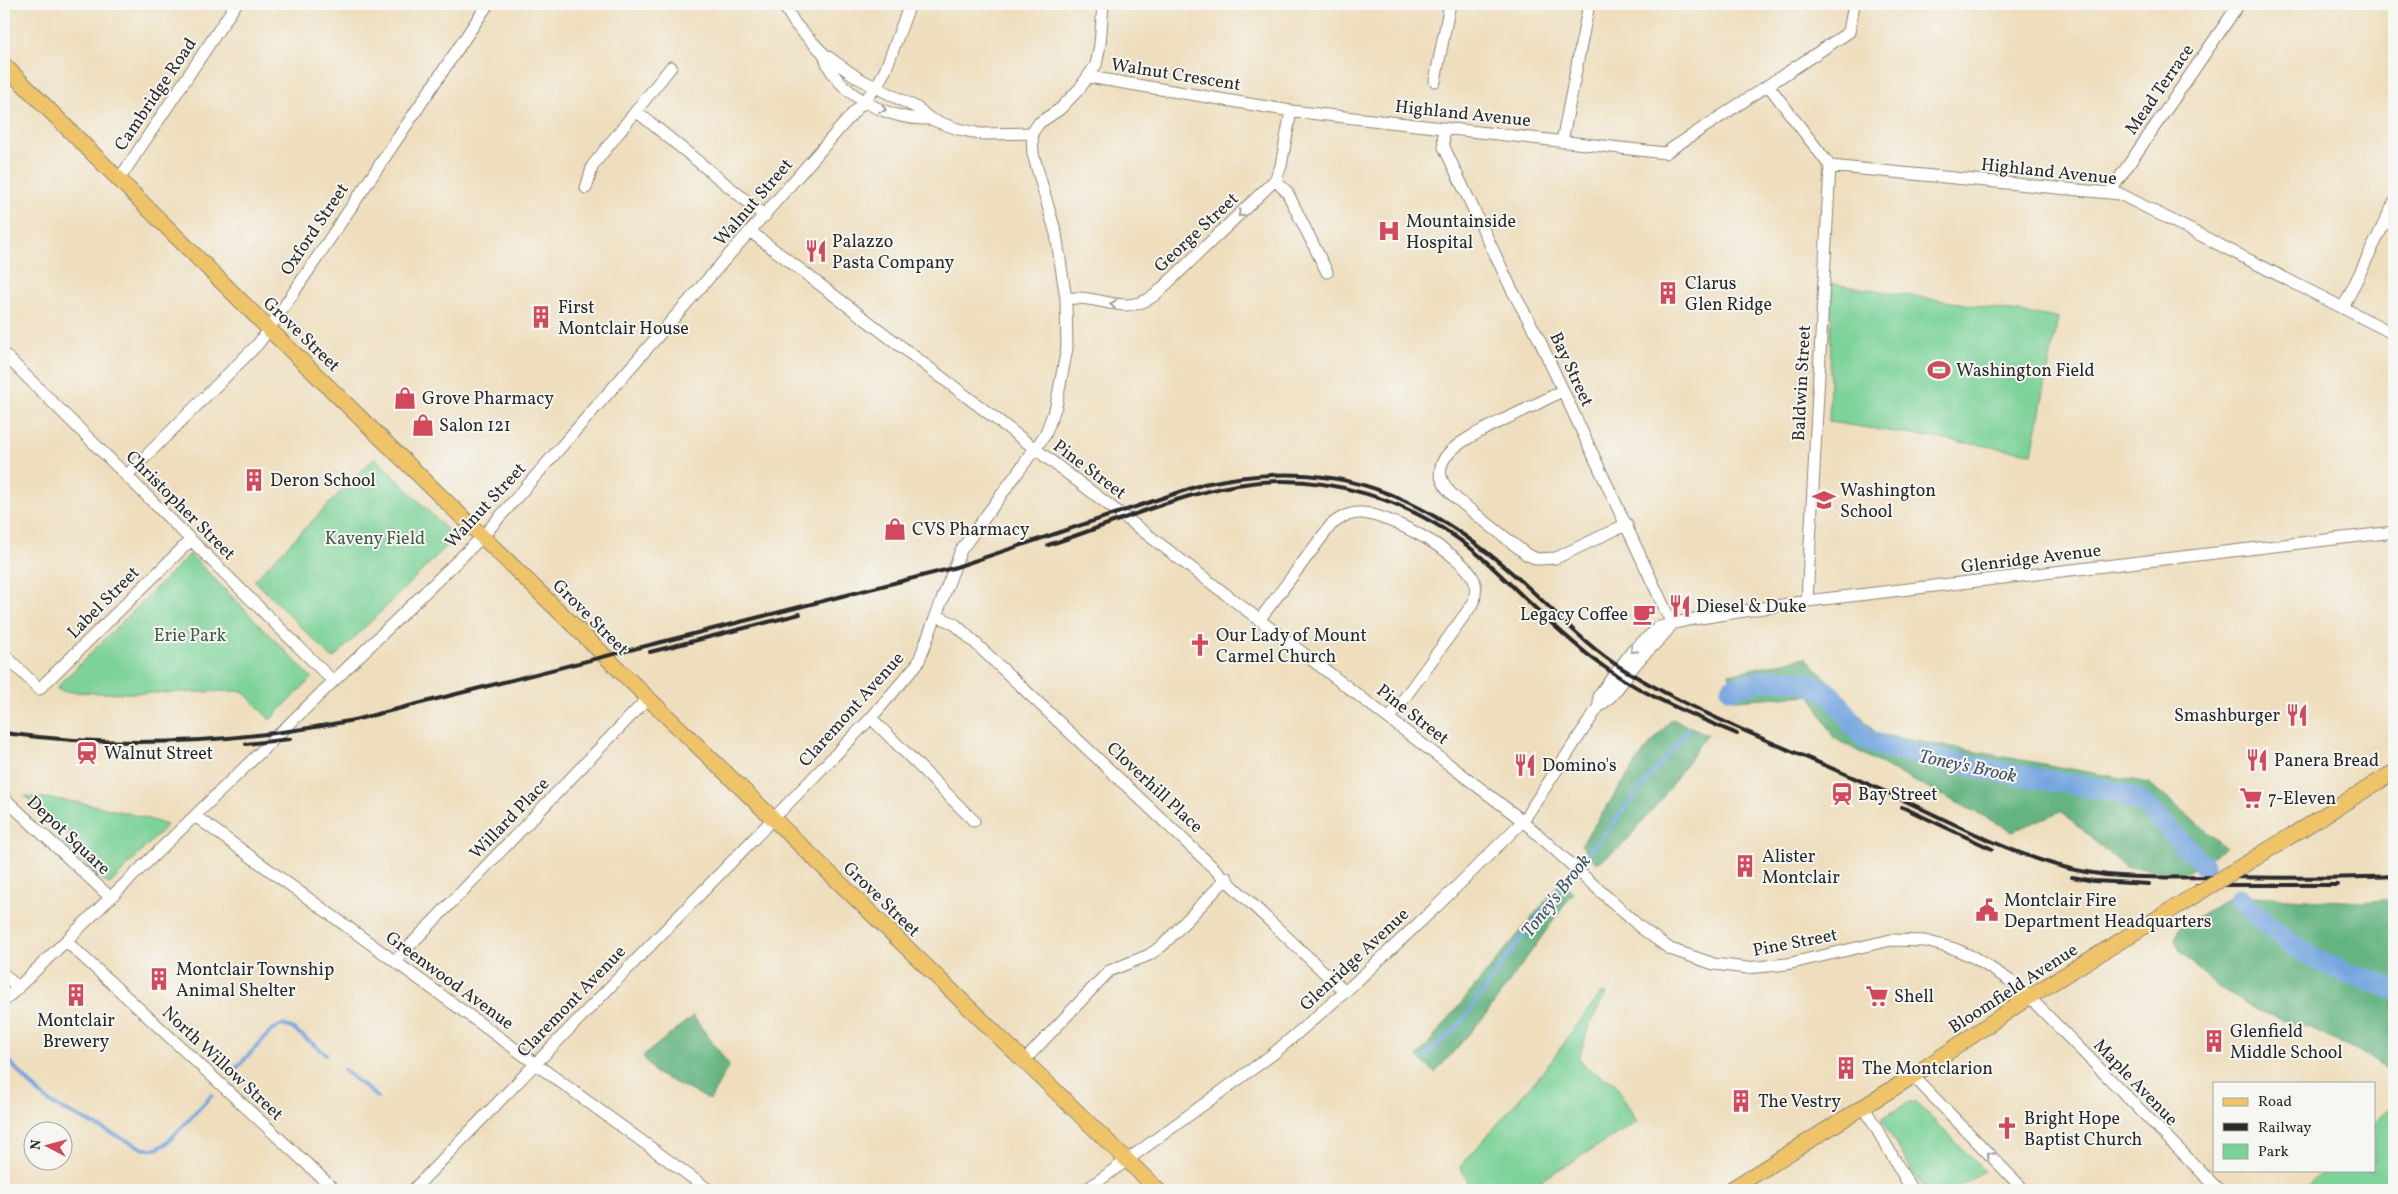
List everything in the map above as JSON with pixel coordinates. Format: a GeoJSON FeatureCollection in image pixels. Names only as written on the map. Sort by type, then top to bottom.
{"type":"FeatureCollection","features":[{"type":"Feature","properties":{"kind":"main road","name":"Grove Street"},"geometry":{"type":"LineString","coordinates":[[4,64],[269,329],[1126,1162],[1158,1190]]}},
{"type":"Feature","properties":{"kind":"main road","name":"Bloomfield Avenue"},"geometry":{"type":"LineString","coordinates":[[1733,1189],[1913,1076],[2029,997],[2394,772]]}},
{"type":"Feature","properties":{"kind":"street","name":"Cambridge Road"},"geometry":{"type":"LineString","coordinates":[[120,178],[236,4]]}},
{"type":"Feature","properties":{"kind":"street","name":"Oxford Street"},"geometry":{"type":"LineString","coordinates":[[126,476],[258,344],[488,4]]}},
{"type":"Feature","properties":{"kind":"street"},"geometry":{"type":"LineString","coordinates":[[783,4],[796,25],[824,54],[876,87],[917,108],[930,119]]}},
{"type":"Feature","properties":{"kind":"street","name":"Walnut Street"},"geometry":{"type":"LineString","coordinates":[[4,1001],[482,536],[751,232],[876,87],[885,71],[910,4]]}},
{"type":"Feature","properties":{"kind":"street"},"geometry":{"type":"LineString","coordinates":[[1089,78],[1099,57],[1103,4]]}},
{"type":"Feature","properties":{"kind":"street"},"geometry":{"type":"LineString","coordinates":[[1435,81],[1450,4]]}},
{"type":"Feature","properties":{"kind":"street"},"geometry":{"type":"LineString","coordinates":[[1562,142],[1589,4]]}},
{"type":"Feature","properties":{"kind":"street"},"geometry":{"type":"LineString","coordinates":[[1830,166],[1812,146],[1768,85],[1850,32],[1854,4]]}},
{"type":"Feature","properties":{"kind":"street","name":"Mead Terrace"},"geometry":{"type":"LineString","coordinates":[[2109,193],[2239,4]]}},
{"type":"Feature","properties":{"kind":"street"},"geometry":{"type":"LineString","coordinates":[[824,54],[828,66],[848,89],[864,101],[913,120],[930,119],[969,132],[1032,133]]}},
{"type":"Feature","properties":{"kind":"street"},"geometry":{"type":"LineString","coordinates":[[586,188],[593,165],[671,67]]}},
{"type":"Feature","properties":{"kind":"street","name":"Walnut Crescent"},"geometry":{"type":"LineString","coordinates":[[1032,133],[1034,128],[1060,109],[1089,78],[1291,111]]}},
{"type":"Feature","properties":{"kind":"street","name":"Highland Avenue"},"geometry":{"type":"LineString","coordinates":[[1291,111],[1665,153],[1768,85]]}},
{"type":"Feature","properties":{"kind":"street"},"geometry":{"type":"LineString","coordinates":[[636,111],[765,216]]}},
{"type":"Feature","properties":{"kind":"street","name":"George Street"},"geometry":{"type":"LineString","coordinates":[[1066,298],[1130,306],[1148,300],[1275,180],[1281,166],[1291,111]]}},
{"type":"Feature","properties":{"kind":"street","name":"Bay Street"},"geometry":{"type":"LineString","coordinates":[[1443,129],[1444,147],[1512,290],[1538,337],[1562,391],[1627,524],[1672,624]]}},
{"type":"Feature","properties":{"kind":"street","name":"Claremont Avenue"},"geometry":{"type":"LineString","coordinates":[[413,1190],[871,718],[918,663],[960,550],[1035,449],[1050,425],[1061,382],[1067,348],[1066,298],[1056,234],[1033,154],[1032,133]]}},
{"type":"Feature","properties":{"kind":"street","name":"Highland Avenue"},"geometry":{"type":"LineString","coordinates":[[1830,166],[2120,194],[2394,334]]}},
{"type":"Feature","properties":{"kind":"street","name":"Baldwin Street"},"geometry":{"type":"LineString","coordinates":[[1807,602],[1830,166]]}},
{"type":"Feature","properties":{"kind":"street"},"geometry":{"type":"LineString","coordinates":[[1275,180],[1287,192],[1327,272]]}},
{"type":"Feature","properties":{"kind":"street"},"geometry":{"type":"LineString","coordinates":[[2343,308],[2394,203]]}},
{"type":"Feature","properties":{"kind":"street","name":"Pine Street"},"geometry":{"type":"LineString","coordinates":[[751,232],[1523,821],[1660,943],[1701,961],[1747,968],[1767,968],[1882,942],[1916,940],[1945,946],[1975,958],[2009,980],[2029,997]]}},
{"type":"Feature","properties":{"kind":"street","name":"Christopher Street"},"geometry":{"type":"LineString","coordinates":[[4,354],[333,681]]}},
{"type":"Feature","properties":{"kind":"street"},"geometry":{"type":"LineString","coordinates":[[1562,391],[1461,442],[1448,453],[1443,462],[1442,482],[1448,492],[1526,554],[1537,559],[1556,558],[1627,524]]}},
{"type":"Feature","properties":{"kind":"street"},"geometry":{"type":"LineString","coordinates":[[1260,619],[1330,525],[1344,515],[1370,514],[1402,527],[1462,563],[1475,580],[1474,602],[1390,718]]}},
{"type":"Feature","properties":{"kind":"street","name":"Glenridge Avenue"},"geometry":{"type":"LineString","coordinates":[[1086,1190],[1273,1054],[1345,992],[1523,821],[1599,706],[1609,700],[1628,672],[1648,650],[1665,636],[1672,624],[1807,602],[2394,532]]}},
{"type":"Feature","properties":{"kind":"street","name":"Label Street"},"geometry":{"type":"LineString","coordinates":[[4,654],[39,690],[191,540]]}},
{"type":"Feature","properties":{"kind":"street","name":"Cloverhill Place"},"geometry":{"type":"LineString","coordinates":[[936,615],[956,624],[1227,878],[1345,992]]}},
{"type":"Feature","properties":{"kind":"street","name":"Willard Place"},"geometry":{"type":"LineString","coordinates":[[395,961],[648,698]]}},
{"type":"Feature","properties":{"kind":"street"},"geometry":{"type":"LineString","coordinates":[[871,718],[974,821]]}},
{"type":"Feature","properties":{"kind":"street","name":"Depot Square"},"geometry":{"type":"LineString","coordinates":[[4,798],[110,898]]}},
{"type":"Feature","properties":{"kind":"street","name":"Greenwood Avenue"},"geometry":{"type":"LineString","coordinates":[[194,816],[709,1190]]}},
{"type":"Feature","properties":{"kind":"street"},"geometry":{"type":"LineString","coordinates":[[1024,1062],[1109,971],[1149,955],[1163,945],[1227,878]]}},
{"type":"Feature","properties":{"kind":"street","name":"North Willow Street"},"geometry":{"type":"LineString","coordinates":[[66,941],[335,1190]]}},
{"type":"Feature","properties":{"kind":"street"},"geometry":{"type":"LineString","coordinates":[[4,974],[18,988]]}},
{"type":"Feature","properties":{"kind":"street","name":"Maple Avenue"},"geometry":{"type":"LineString","coordinates":[[2029,997],[2219,1190]]}},
{"type":"Feature","properties":{"kind":"street"},"geometry":{"type":"LineString","coordinates":[[1913,1076],[2024,1190]]}},
{"type":"Feature","properties":{"kind":"street"},"geometry":{"type":"LineString","coordinates":[[1864,1107],[1912,1190]]}},
{"type":"Feature","properties":{"kind":"green space","name":"Washington Field"},"geometry":{"type":"Polygon","coordinates":[[[1832,284],[2058,318],[2032,453],[1829,422],[1832,284]]]}},
{"type":"Feature","properties":{"kind":"green space","name":"Kaveny Field"},"geometry":{"type":"Polygon","coordinates":[[[375,457],[455,538],[333,659],[254,580],[375,457]]]}},
{"type":"Feature","properties":{"kind":"green space","name":"Erie Park"},"geometry":{"type":"Polygon","coordinates":[[[190,554],[312,678],[270,720],[243,691],[86,693],[57,689],[61,683],[190,554]]]}},
{"type":"Feature","properties":{"kind":"green space"},"geometry":{"type":"Polygon","coordinates":[[[1806,657],[1877,734],[2149,783],[2226,848],[2187,872],[2125,867],[2061,811],[2013,831],[1888,768],[1834,738],[1811,695],[1735,700],[1729,674],[1806,657]]]}},
{"type":"Feature","properties":{"kind":"green space"},"geometry":{"type":"Polygon","coordinates":[[[1672,719],[1707,734],[1663,797],[1621,847],[1596,863],[1581,845],[1643,753],[1672,719]]]}},
{"type":"Feature","properties":{"kind":"green space"},"geometry":{"type":"Polygon","coordinates":[[[25,796],[97,806],[167,825],[108,884],[62,845],[70,837],[25,796]]]}},
{"type":"Feature","properties":{"kind":"green space"},"geometry":{"type":"Polygon","coordinates":[[[1561,882],[1573,893],[1488,1012],[1435,1073],[1417,1057],[1561,882]]]}},
{"type":"Feature","properties":{"kind":"green space"},"geometry":{"type":"Polygon","coordinates":[[[2234,895],[2361,902],[2394,899],[2394,1073],[2361,1052],[2305,1027],[2256,1010],[2216,985],[2180,952],[2175,939],[2179,928],[2234,895]]]}},
{"type":"Feature","properties":{"kind":"green space"},"geometry":{"type":"Polygon","coordinates":[[[1601,993],[1606,994],[1590,1023],[1579,1058],[1589,1070],[1615,1083],[1637,1122],[1525,1190],[1472,1190],[1460,1167],[1542,1073],[1601,993]]]}},
{"type":"Feature","properties":{"kind":"green space"},"geometry":{"type":"Polygon","coordinates":[[[693,1016],[729,1065],[710,1100],[655,1073],[643,1056],[693,1016]]]}},
{"type":"Feature","properties":{"kind":"green space"},"geometry":{"type":"Polygon","coordinates":[[[1911,1101],[1912,1103],[1915,1101],[1984,1171],[1953,1190],[1924,1190],[1881,1119],[1911,1101]]]}},
{"type":"Feature","properties":{"kind":"green space"},"geometry":{"type":"Polygon","coordinates":[[[2394,1104],[2394,1190],[2303,1190],[2322,1172],[2376,1172],[2376,1121],[2394,1104]]]}},
{"type":"Feature","properties":{"kind":"waterway","name":"Toney's Brook"},"geometry":{"type":"LineString","coordinates":[[1731,689],[1762,681],[1795,680],[1816,686],[1825,691],[1840,705],[1863,736],[1884,747],[1994,771],[2108,790],[2138,800],[2204,865]]}},
{"type":"Feature","properties":{"kind":"waterway","name":"Toney's Brook"},"geometry":{"type":"LineString","coordinates":[[1422,1060],[1459,1025],[1529,927],[1688,730]]}},
{"type":"Feature","properties":{"kind":"waterway","name":"Toney's Brook"},"geometry":{"type":"LineString","coordinates":[[2239,899],[2271,928],[2315,959],[2337,969],[2394,989]]}},
{"type":"Feature","properties":{"kind":"waterway","name":"Toney's Brook"},"geometry":{"type":"LineString","coordinates":[[230,1075],[272,1030],[282,1025],[292,1028],[326,1054]]}},
{"type":"Feature","properties":{"kind":"waterway","name":"Toney's Brook"},"geometry":{"type":"LineString","coordinates":[[4,1056],[42,1096],[54,1105],[144,1149],[156,1149],[166,1144],[212,1095]]}},
{"type":"Feature","properties":{"kind":"waterway","name":"Toney's Brook"},"geometry":{"type":"LineString","coordinates":[[344,1070],[377,1097]]}},
{"type":"Feature","properties":{"kind":"railway"},"geometry":{"type":"LineString","coordinates":[[4,733],[92,741],[180,741],[267,734],[354,720],[953,568],[1204,484],[1251,476],[1294,475],[1335,479],[1374,488],[1411,504],[1447,524],[1483,549],[1519,579],[1595,649],[1623,669],[1684,703],[1716,718],[1877,788],[1988,840],[2033,858],[2076,870],[2116,876],[2306,878],[2394,876]]}},
{"type":"Feature","properties":{"kind":"railway"},"geometry":{"type":"LineString","coordinates":[[1048,545],[1189,496],[1237,485],[1269,481],[1302,482],[1335,486],[1366,494],[1397,505],[1427,519],[1454,536],[1480,556],[1566,636],[1596,661],[1629,683],[1664,702],[1737,734]]}},
{"type":"Feature","properties":{"kind":"railway"},"geometry":{"type":"LineString","coordinates":[[650,652],[800,614]]}},
{"type":"Feature","properties":{"kind":"railway"},"geometry":{"type":"LineString","coordinates":[[246,744],[290,739]]}},
{"type":"Feature","properties":{"kind":"railway"},"geometry":{"type":"LineString","coordinates":[[1902,807],[1992,849]]}},
{"type":"Feature","properties":{"kind":"railway"},"geometry":{"type":"LineString","coordinates":[[2072,877],[2094,881],[2149,884]]}},
{"type":"Feature","properties":{"kind":"railway"},"geometry":{"type":"LineString","coordinates":[[2197,885],[2337,885]]}},
{"type":"Feature","properties":{"kind":"place","name":"Mountainside Hospital"},"geometry":{"type":"Point","coordinates":[1389,231]}},
{"type":"Feature","properties":{"kind":"place","name":"Palazzo Pasta Company"},"geometry":{"type":"Point","coordinates":[816,251]}},
{"type":"Feature","properties":{"kind":"place","name":"Clarus Glen Ridge"},"geometry":{"type":"Point","coordinates":[1668,293]}},
{"type":"Feature","properties":{"kind":"place","name":"First Montclair House"},"geometry":{"type":"Point","coordinates":[541,317]}},
{"type":"Feature","properties":{"kind":"place","name":"Washington Field"},"geometry":{"type":"Point","coordinates":[1939,370]}},
{"type":"Feature","properties":{"kind":"place","name":"Grove Pharmacy"},"geometry":{"type":"Point","coordinates":[405,398]}},
{"type":"Feature","properties":{"kind":"place","name":"Salon 121"},"geometry":{"type":"Point","coordinates":[423,425]}},
{"type":"Feature","properties":{"kind":"place","name":"Deron School"},"geometry":{"type":"Point","coordinates":[254,480]}},
{"type":"Feature","properties":{"kind":"place","name":"Washington School"},"geometry":{"type":"Point","coordinates":[1824,500]}},
{"type":"Feature","properties":{"kind":"place","name":"CVS Pharmacy"},"geometry":{"type":"Point","coordinates":[895,529]}},
{"type":"Feature","properties":{"kind":"place","name":"Diesel & Duke"},"geometry":{"type":"Point","coordinates":[1680,606]}},
{"type":"Feature","properties":{"kind":"place","name":"Legacy Coffee"},"geometry":{"type":"Point","coordinates":[1644,614]}},
{"type":"Feature","properties":{"kind":"place","name":"Our Lady of Mount Carmel Church"},"geometry":{"type":"Point","coordinates":[1200,645]}},
{"type":"Feature","properties":{"kind":"place","name":"Smashburger"},"geometry":{"type":"Point","coordinates":[2297,715]}},
{"type":"Feature","properties":{"kind":"place","name":"Walnut Street"},"geometry":{"type":"Point","coordinates":[87,753]}},
{"type":"Feature","properties":{"kind":"place","name":"Panera Bread"},"geometry":{"type":"Point","coordinates":[2257,760]}},
{"type":"Feature","properties":{"kind":"place","name":"Domino's"},"geometry":{"type":"Point","coordinates":[1525,765]}},
{"type":"Feature","properties":{"kind":"place","name":"Bay Street"},"geometry":{"type":"Point","coordinates":[1842,794]}},
{"type":"Feature","properties":{"kind":"place","name":"7-Eleven"},"geometry":{"type":"Point","coordinates":[2251,798]}},
{"type":"Feature","properties":{"kind":"place","name":"Alister Montclair"},"geometry":{"type":"Point","coordinates":[1745,866]}},
{"type":"Feature","properties":{"kind":"place","name":"Montclair Fire Department Headquarters"},"geometry":{"type":"Point","coordinates":[1987,910]}},
{"type":"Feature","properties":{"kind":"place","name":"Montclair Township Animal Shelter"},"geometry":{"type":"Point","coordinates":[159,979]}},
{"type":"Feature","properties":{"kind":"place","name":"Montclair Brewery"},"geometry":{"type":"Point","coordinates":[76,995]}},
{"type":"Feature","properties":{"kind":"place","name":"Shell"},"geometry":{"type":"Point","coordinates":[1877,996]}},
{"type":"Feature","properties":{"kind":"place","name":"Glenfield Middle School"},"geometry":{"type":"Point","coordinates":[2214,1041]}},
{"type":"Feature","properties":{"kind":"place","name":"The Montclarion"},"geometry":{"type":"Point","coordinates":[1846,1068]}},
{"type":"Feature","properties":{"kind":"place","name":"The Vestry"},"geometry":{"type":"Point","coordinates":[1741,1101]}},
{"type":"Feature","properties":{"kind":"place","name":"Bright Hope Baptist Church"},"geometry":{"type":"Point","coordinates":[2007,1128]}}]}
